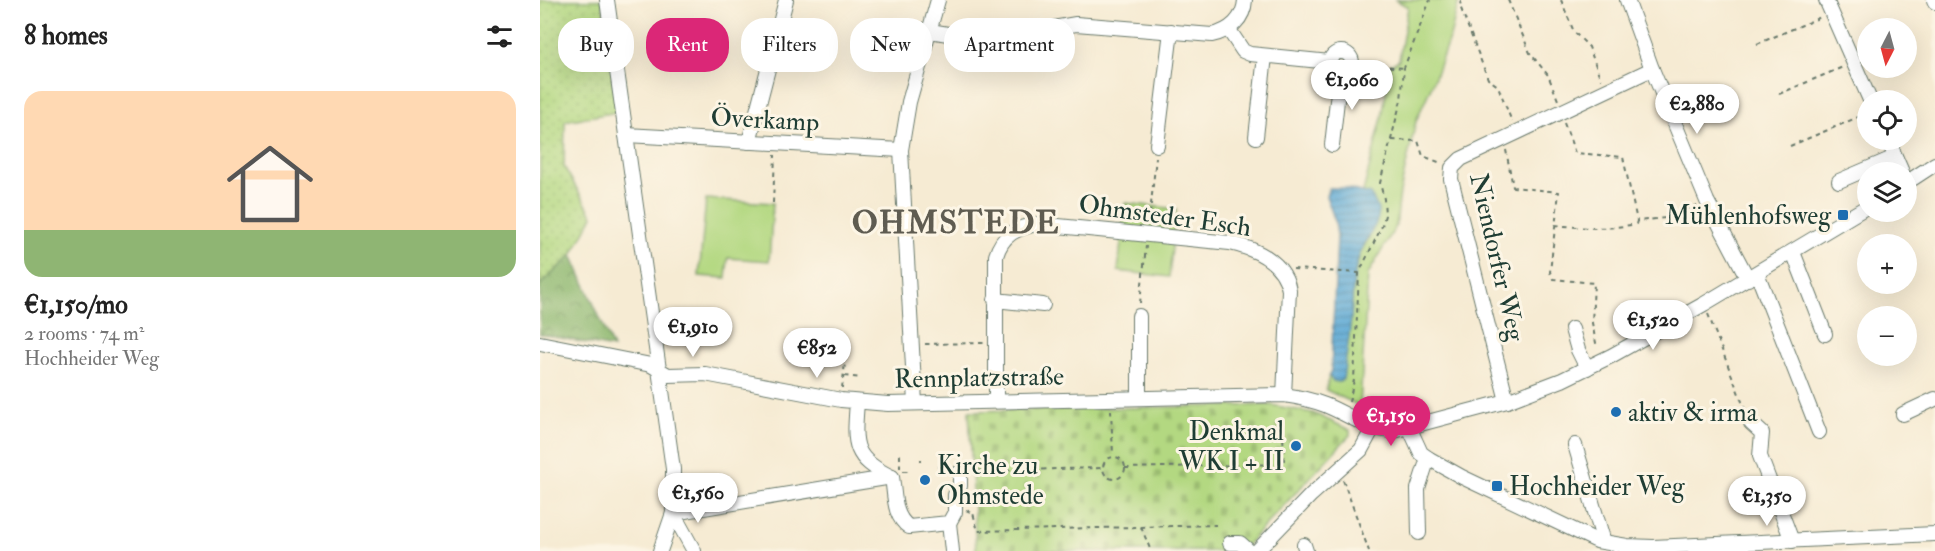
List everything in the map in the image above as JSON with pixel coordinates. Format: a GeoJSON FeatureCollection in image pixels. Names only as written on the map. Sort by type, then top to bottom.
{"type":"FeatureCollection","features":[{"type":"Feature","properties":{"kind":"street"},"geometry":{"type":"LineString","coordinates":[[607,0],[673,469],[673,513],[660,551]]}},
{"type":"Feature","properties":{"kind":"street"},"geometry":{"type":"LineString","coordinates":[[749,142],[786,0]]}},
{"type":"Feature","properties":{"kind":"street"},"geometry":{"type":"LineString","coordinates":[[932,23],[938,0]]}},
{"type":"Feature","properties":{"kind":"street"},"geometry":{"type":"LineString","coordinates":[[932,31],[984,40],[1076,24],[1212,35],[1228,30],[1241,15],[1245,0]]}},
{"type":"Feature","properties":{"kind":"street"},"geometry":{"type":"LineString","coordinates":[[1627,0],[1652,69],[1707,201],[1753,276],[1819,432]]}},
{"type":"Feature","properties":{"kind":"street"},"geometry":{"type":"LineString","coordinates":[[1828,6],[1866,90]]}},
{"type":"Feature","properties":{"kind":"street"},"geometry":{"type":"LineString","coordinates":[[1228,30],[1243,51],[1265,56],[1330,62]]}},
{"type":"Feature","properties":{"kind":"street"},"geometry":{"type":"LineString","coordinates":[[1157,145],[1172,31]]}},
{"type":"Feature","properties":{"kind":"street"},"geometry":{"type":"LineString","coordinates":[[1343,51],[1349,54],[1353,63],[1347,72],[1340,74],[1334,71],[1330,62],[1333,55],[1343,51]]}},
{"type":"Feature","properties":{"kind":"street"},"geometry":{"type":"LineString","coordinates":[[1256,137],[1265,56]]}},
{"type":"Feature","properties":{"kind":"street","name":"Niendorfer Weg"},"geometry":{"type":"LineString","coordinates":[[1507,401],[1451,179],[1452,168],[1461,159],[1652,69]]}},
{"type":"Feature","properties":{"kind":"street"},"geometry":{"type":"LineString","coordinates":[[915,403],[902,150],[909,102],[918,72]]}},
{"type":"Feature","properties":{"kind":"street"},"geometry":{"type":"LineString","coordinates":[[1332,145],[1340,74]]}},
{"type":"Feature","properties":{"kind":"street","name":"Överkamp"},"geometry":{"type":"LineString","coordinates":[[626,135],[902,150]]}},
{"type":"Feature","properties":{"kind":"street"},"geometry":{"type":"LineString","coordinates":[[1892,150],[1897,162]]}},
{"type":"Feature","properties":{"kind":"street"},"geometry":{"type":"LineString","coordinates":[[1839,181],[1895,157]]}},
{"type":"Feature","properties":{"kind":"street"},"geometry":{"type":"LineString","coordinates":[[1917,176],[1935,164]]}},
{"type":"Feature","properties":{"kind":"street"},"geometry":{"type":"LineString","coordinates":[[1257,551],[1311,495],[1361,450],[1373,428],[1394,431],[1507,401],[1562,380],[1602,361],[1704,304],[1857,213]]}},
{"type":"Feature","properties":{"kind":"street","name":"Ohmsteder Esch"},"geometry":{"type":"LineString","coordinates":[[996,401],[996,256],[999,245],[1015,230],[1038,225],[1230,243],[1263,255],[1279,268]]}},
{"type":"Feature","properties":{"kind":"street"},"geometry":{"type":"LineString","coordinates":[[1793,252],[1825,334]]}},
{"type":"Feature","properties":{"kind":"street"},"geometry":{"type":"LineString","coordinates":[[1279,268],[1288,282],[1289,290],[1284,396]]}},
{"type":"Feature","properties":{"kind":"street"},"geometry":{"type":"LineString","coordinates":[[995,300],[1043,306]]}},
{"type":"Feature","properties":{"kind":"street"},"geometry":{"type":"LineString","coordinates":[[1139,316],[1139,398]]}},
{"type":"Feature","properties":{"kind":"street"},"geometry":{"type":"LineString","coordinates":[[1572,329],[1578,351],[1587,368]]}},
{"type":"Feature","properties":{"kind":"street","name":"Rennplatzstraße"},"geometry":{"type":"LineString","coordinates":[[540,343],[651,365],[668,375],[711,375],[857,402],[888,404],[1284,396],[1305,398],[1373,428]]}},
{"type":"Feature","properties":{"kind":"street"},"geometry":{"type":"LineString","coordinates":[[1903,414],[1935,399]]}},
{"type":"Feature","properties":{"kind":"street"},"geometry":{"type":"LineString","coordinates":[[857,402],[856,445],[864,460],[878,470],[896,475]]}},
{"type":"Feature","properties":{"kind":"street"},"geometry":{"type":"LineString","coordinates":[[1751,423],[1762,434],[1761,456],[1792,541]]}},
{"type":"Feature","properties":{"kind":"street"},"geometry":{"type":"LineString","coordinates":[[1409,427],[1416,445],[1428,458],[1598,545],[1653,547],[1935,534]]}},
{"type":"Feature","properties":{"kind":"street"},"geometry":{"type":"LineString","coordinates":[[1575,445],[1598,545]]}},
{"type":"Feature","properties":{"kind":"street"},"geometry":{"type":"LineString","coordinates":[[1419,533],[1418,489],[1428,458]]}},
{"type":"Feature","properties":{"kind":"street"},"geometry":{"type":"LineString","coordinates":[[952,551],[949,523],[955,512],[955,495],[960,486],[962,469]]}},
{"type":"Feature","properties":{"kind":"street"},"geometry":{"type":"LineString","coordinates":[[673,513],[896,475]]}},
{"type":"Feature","properties":{"kind":"street"},"geometry":{"type":"LineString","coordinates":[[896,475],[897,512],[903,523],[909,527],[949,523]]}},
{"type":"Feature","properties":{"kind":"street"},"geometry":{"type":"LineString","coordinates":[[673,513],[694,551]]}},
{"type":"Feature","properties":{"kind":"street"},"geometry":{"type":"LineString","coordinates":[[1230,543],[1240,543],[1249,551]]}},
{"type":"Feature","properties":{"kind":"path"},"geometry":{"type":"LineString","coordinates":[[1347,415],[1354,380],[1358,273],[1383,226],[1384,199],[1380,183],[1401,100],[1404,68],[1430,0]]}},
{"type":"Feature","properties":{"kind":"path"},"geometry":{"type":"LineString","coordinates":[[1461,0],[1460,6],[1488,79],[1498,86],[1510,136],[1513,186],[1559,192],[1550,272],[1553,279],[1594,283],[1592,323],[1594,338],[1602,361]]}},
{"type":"Feature","properties":{"kind":"path"},"geometry":{"type":"LineString","coordinates":[[1508,0],[1530,53],[1548,75],[1575,153],[1623,157],[1637,221]]}},
{"type":"Feature","properties":{"kind":"path"},"geometry":{"type":"LineString","coordinates":[[1561,0],[1574,32],[1589,47],[1606,90]]}},
{"type":"Feature","properties":{"kind":"path"},"geometry":{"type":"LineString","coordinates":[[1757,44],[1828,6]]}},
{"type":"Feature","properties":{"kind":"path"},"geometry":{"type":"LineString","coordinates":[[1779,94],[1853,62]]}},
{"type":"Feature","properties":{"kind":"path"},"geometry":{"type":"LineString","coordinates":[[1353,63],[1404,68]]}},
{"type":"Feature","properties":{"kind":"path"},"geometry":{"type":"LineString","coordinates":[[1790,146],[1857,118]]}},
{"type":"Feature","properties":{"kind":"path"},"geometry":{"type":"LineString","coordinates":[[1392,140],[1418,141],[1423,156],[1452,168]]}},
{"type":"Feature","properties":{"kind":"path"},"geometry":{"type":"LineString","coordinates":[[772,203],[776,143]]}},
{"type":"Feature","properties":{"kind":"path"},"geometry":{"type":"LineString","coordinates":[[1555,225],[1597,230],[1636,224],[1637,221],[1666,218],[1707,201]]}},
{"type":"Feature","properties":{"kind":"path"},"geometry":{"type":"LineString","coordinates":[[1279,268],[1358,273]]}},
{"type":"Feature","properties":{"kind":"path"},"geometry":{"type":"LineString","coordinates":[[1704,304],[1751,423]]}},
{"type":"Feature","properties":{"kind":"path"},"geometry":{"type":"LineString","coordinates":[[913,344],[997,343]]}},
{"type":"Feature","properties":{"kind":"path"},"geometry":{"type":"LineString","coordinates":[[841,400],[845,363]]}},
{"type":"Feature","properties":{"kind":"path"},"geometry":{"type":"LineString","coordinates":[[844,376],[861,378]]}},
{"type":"Feature","properties":{"kind":"path"},"geometry":{"type":"LineString","coordinates":[[1110,398],[1113,456]]}},
{"type":"Feature","properties":{"kind":"path"},"geometry":{"type":"LineString","coordinates":[[1125,468],[1284,464],[1283,431]]}},
{"type":"Feature","properties":{"kind":"path"},"geometry":{"type":"LineString","coordinates":[[1102,468],[1106,475],[1114,480],[1122,475],[1125,468],[1121,460],[1113,456]]}},
{"type":"Feature","properties":{"kind":"path"},"geometry":{"type":"LineString","coordinates":[[1102,468],[1106,460],[1113,456]]}},
{"type":"Feature","properties":{"kind":"path"},"geometry":{"type":"LineString","coordinates":[[938,467],[962,469],[1102,468]]}},
{"type":"Feature","properties":{"kind":"path"},"geometry":{"type":"LineString","coordinates":[[1339,469],[1369,551]]}},
{"type":"Feature","properties":{"kind":"path"},"geometry":{"type":"LineString","coordinates":[[896,475],[909,471]]}},
{"type":"Feature","properties":{"kind":"path"},"geometry":{"type":"LineString","coordinates":[[973,513],[978,531],[1216,525]]}},
{"type":"Feature","properties":{"kind":"path"},"geometry":{"type":"LineString","coordinates":[[1141,527],[1151,551]]}},
{"type":"Feature","properties":{"kind":"green space"},"geometry":{"type":"Polygon","coordinates":[[[540,0],[602,0],[605,18],[558,18],[558,72],[612,72],[618,112],[565,121],[564,167],[593,216],[572,255],[540,285],[540,0]]]}},
{"type":"Feature","properties":{"kind":"green space"},"geometry":{"type":"Polygon","coordinates":[[[1396,0],[1459,0],[1451,33],[1416,121],[1400,192],[1396,226],[1368,274],[1360,406],[1326,390],[1329,376],[1333,381],[1339,382],[1343,379],[1354,277],[1361,251],[1370,236],[1370,194],[1363,192],[1382,118],[1390,65],[1399,60],[1408,7],[1396,0]]]}},
{"type":"Feature","properties":{"kind":"green space"},"geometry":{"type":"Polygon","coordinates":[[[706,199],[773,203],[769,261],[728,258],[726,278],[699,276],[706,199]]]}},
{"type":"Feature","properties":{"kind":"green space"},"geometry":{"type":"Polygon","coordinates":[[[1125,203],[1176,209],[1169,277],[1118,271],[1125,203]]]}},
{"type":"Feature","properties":{"kind":"green space"},"geometry":{"type":"Polygon","coordinates":[[[572,255],[613,348],[540,334],[540,285],[572,255]]]}},
{"type":"Feature","properties":{"kind":"green space"},"geometry":{"type":"Polygon","coordinates":[[[1271,405],[1313,413],[1350,430],[1350,435],[1241,551],[976,551],[969,411],[1271,405]]]}},
{"type":"Feature","properties":{"kind":"water"},"geometry":{"type":"Polygon","coordinates":[[[1329,188],[1345,188],[1370,194],[1378,210],[1376,223],[1365,242],[1356,267],[1343,379],[1339,382],[1333,381],[1329,376],[1337,236],[1335,221],[1326,196],[1329,188]]]}},
{"type":"Feature","properties":{"kind":"place","name":"Mühlenhofsweg"},"geometry":{"type":"Point","coordinates":[1843,215]}},
{"type":"Feature","properties":{"kind":"place","name":"aktiv & irma"},"geometry":{"type":"Point","coordinates":[1616,412]}},
{"type":"Feature","properties":{"kind":"place","name":"Denkmal WK I + II"},"geometry":{"type":"Point","coordinates":[1296,446]}},
{"type":"Feature","properties":{"kind":"place","name":"Kirche zu Ohmstede"},"geometry":{"type":"Point","coordinates":[925,480]}},
{"type":"Feature","properties":{"kind":"place","name":"Hochheider Weg"},"geometry":{"type":"Point","coordinates":[1497,486]}},
{"type":"Feature","properties":{"kind":"district","name":"OHMSTEDE"},"geometry":{"type":"Point","coordinates":[956,222]}}]}
